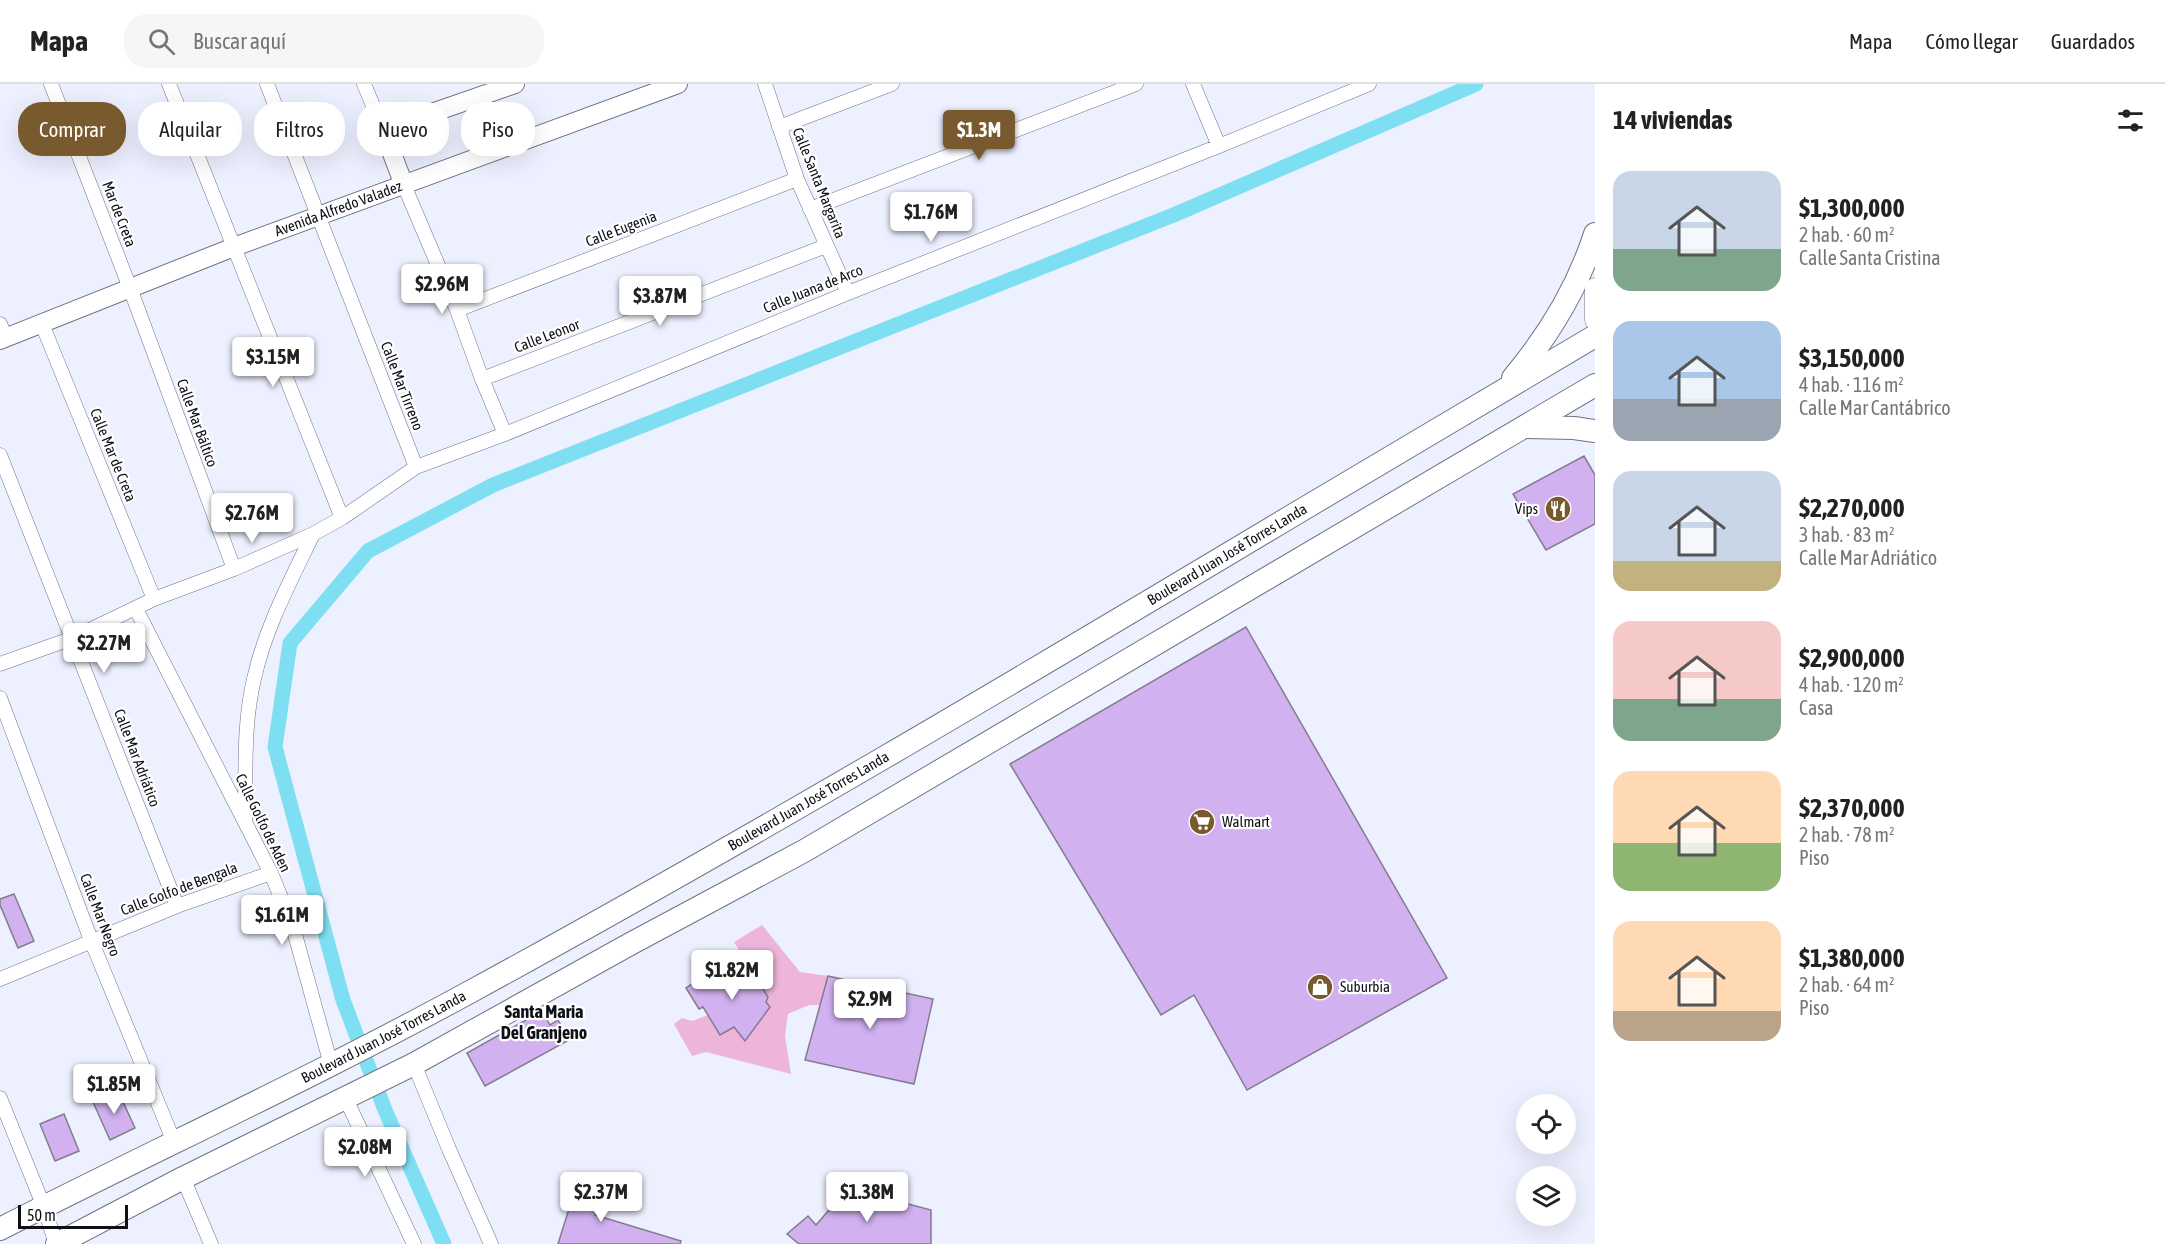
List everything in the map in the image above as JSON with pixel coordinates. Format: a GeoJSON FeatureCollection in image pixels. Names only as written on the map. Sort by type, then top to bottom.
{"type":"FeatureCollection","features":[{"type":"Feature","properties":{"kind":"main road"},"geometry":{"type":"LineString","coordinates":[[1498,394],[1531,356],[1560,312],[1584,264],[1595,234]]}},
{"type":"Feature","properties":{"kind":"main road"},"geometry":{"type":"LineString","coordinates":[[1595,288],[1595,320]]}},
{"type":"Feature","properties":{"kind":"main road","name":"Boulevard Juan José Torres Landa"},"geometry":{"type":"LineString","coordinates":[[0,1229],[340,1060],[563,940],[872,765],[1595,336]]}},
{"type":"Feature","properties":{"kind":"main road"},"geometry":{"type":"LineString","coordinates":[[57,1244],[183,1178],[408,1067],[804,851],[1595,385]]}},
{"type":"Feature","properties":{"kind":"main road"},"geometry":{"type":"LineString","coordinates":[[1526,427],[1595,431]]}},
{"type":"Feature","properties":{"kind":"street","name":"Mar de Creta"},"geometry":{"type":"LineString","coordinates":[[51,84],[130,288]]}},
{"type":"Feature","properties":{"kind":"street"},"geometry":{"type":"LineString","coordinates":[[169,84],[342,518]]}},
{"type":"Feature","properties":{"kind":"street","name":"Calle Mar Tirreno"},"geometry":{"type":"LineString","coordinates":[[267,84],[416,467]]}},
{"type":"Feature","properties":{"kind":"street"},"geometry":{"type":"LineString","coordinates":[[364,84],[371,102]]}},
{"type":"Feature","properties":{"kind":"street"},"geometry":{"type":"LineString","coordinates":[[449,107],[515,84]]}},
{"type":"Feature","properties":{"kind":"street","name":"Avenida Alfredo Valadez"},"geometry":{"type":"LineString","coordinates":[[2,334],[42,324],[234,247],[678,84]]}},
{"type":"Feature","properties":{"kind":"street","name":"Calle Santa Margarita"},"geometry":{"type":"LineString","coordinates":[[765,84],[797,179],[848,292]]}},
{"type":"Feature","properties":{"kind":"street"},"geometry":{"type":"LineString","coordinates":[[779,127],[892,84]]}},
{"type":"Feature","properties":{"kind":"street"},"geometry":{"type":"LineString","coordinates":[[810,209],[1136,84]]}},
{"type":"Feature","properties":{"kind":"street"},"geometry":{"type":"LineString","coordinates":[[1193,84],[1219,146]]}},
{"type":"Feature","properties":{"kind":"street","name":"Calle Juana de Arco"},"geometry":{"type":"LineString","coordinates":[[0,664],[73,638],[154,599],[234,569],[313,534],[342,518],[416,467],[505,434],[848,292],[1219,146],[1369,84]]}},
{"type":"Feature","properties":{"kind":"street"},"geometry":{"type":"LineString","coordinates":[[393,156],[457,310],[505,434]]}},
{"type":"Feature","properties":{"kind":"street","name":"Calle Eugenia"},"geometry":{"type":"LineString","coordinates":[[457,310],[797,179]]}},
{"type":"Feature","properties":{"kind":"street","name":"Calle Leonor"},"geometry":{"type":"LineString","coordinates":[[482,379],[826,246]]}},
{"type":"Feature","properties":{"kind":"street","name":"Calle Mar Báltico"},"geometry":{"type":"LineString","coordinates":[[130,288],[234,569]]}},
{"type":"Feature","properties":{"kind":"street","name":"Calle Mar de Creta"},"geometry":{"type":"LineString","coordinates":[[42,324],[154,599]]}},
{"type":"Feature","properties":{"kind":"street","name":"Calle Mar Adriático"},"geometry":{"type":"LineString","coordinates":[[0,455],[177,906]]}},
{"type":"Feature","properties":{"kind":"street"},"geometry":{"type":"LineString","coordinates":[[245,823],[248,716],[254,678],[268,633],[313,534]]}},
{"type":"Feature","properties":{"kind":"street","name":"Calle Golfo de Aden"},"geometry":{"type":"LineString","coordinates":[[136,609],[271,873],[293,927],[340,1060]]}},
{"type":"Feature","properties":{"kind":"street","name":"Calle Mar Negro"},"geometry":{"type":"LineString","coordinates":[[0,698],[91,940],[174,1142]]}},
{"type":"Feature","properties":{"kind":"street","name":"Calle Golfo de Bengala"},"geometry":{"type":"LineString","coordinates":[[0,979],[177,906],[271,873]]}},
{"type":"Feature","properties":{"kind":"street"},"geometry":{"type":"LineString","coordinates":[[408,1067],[449,1149],[491,1244]]}},
{"type":"Feature","properties":{"kind":"street"},"geometry":{"type":"LineString","coordinates":[[355,1094],[414,1244]]}},
{"type":"Feature","properties":{"kind":"street"},"geometry":{"type":"LineString","coordinates":[[0,1098],[57,1244]]}},
{"type":"Feature","properties":{"kind":"street"},"geometry":{"type":"LineString","coordinates":[[183,1178],[211,1244]]}},
{"type":"Feature","properties":{"kind":"shaded area"},"geometry":{"type":"Polygon","coordinates":[[[762,925],[800,972],[828,976],[820,1005],[809,1005],[788,1014],[785,1036],[791,1074],[706,1052],[692,1056],[674,1024],[682,1018],[692,1021],[708,1015],[720,1035],[734,1027],[746,1041],[769,1007],[766,1002],[768,997],[734,942],[762,925]]]}},
{"type":"Feature","properties":{"kind":"building","name":"Vips"},"geometry":{"type":"Polygon","coordinates":[[[1584,456],[1595,475],[1595,524],[1546,550],[1513,494],[1584,456]]]}},
{"type":"Feature","properties":{"kind":"building","name":"Walmart"},"geometry":{"type":"Polygon","coordinates":[[[1246,627],[1447,978],[1247,1090],[1194,995],[1161,1015],[1010,764],[1246,627]]]}},
{"type":"Feature","properties":{"kind":"building"},"geometry":{"type":"Polygon","coordinates":[[[14,894],[34,941],[18,948],[0,905],[0,899],[14,894]]]}},
{"type":"Feature","properties":{"kind":"building"},"geometry":{"type":"Polygon","coordinates":[[[747,963],[768,997],[766,1002],[770,1007],[745,1041],[734,1027],[720,1035],[703,1007],[699,1009],[686,988],[706,974],[711,984],[747,963]]]}},
{"type":"Feature","properties":{"kind":"building"},"geometry":{"type":"Polygon","coordinates":[[[828,976],[933,999],[914,1084],[805,1060],[828,976]]]}},
{"type":"Feature","properties":{"kind":"building"},"geometry":{"type":"Polygon","coordinates":[[[542,1011],[550,1025],[558,1020],[569,1040],[485,1086],[467,1053],[542,1011]]]}},
{"type":"Feature","properties":{"kind":"building"},"geometry":{"type":"Polygon","coordinates":[[[118,1091],[135,1128],[110,1140],[93,1102],[118,1091]]]}},
{"type":"Feature","properties":{"kind":"building"},"geometry":{"type":"Polygon","coordinates":[[[64,1114],[79,1151],[55,1161],[40,1124],[64,1114]]]}},
{"type":"Feature","properties":{"kind":"building"},"geometry":{"type":"Polygon","coordinates":[[[578,1180],[602,1183],[595,1215],[681,1241],[680,1244],[558,1244],[578,1180]]]}},
{"type":"Feature","properties":{"kind":"building"},"geometry":{"type":"Polygon","coordinates":[[[848,1188],[931,1210],[931,1244],[799,1244],[787,1234],[808,1216],[816,1225],[848,1188]]]}},
{"type":"Feature","properties":{"kind":"waterway"},"geometry":{"type":"LineString","coordinates":[[444,1244],[385,1110],[343,1000],[275,747],[290,643],[368,551],[493,485],[1176,214],[1476,84]]}},
{"type":"Feature","properties":{"kind":"place","name":"Vips"},"geometry":{"type":"Point","coordinates":[1558,509]}},
{"type":"Feature","properties":{"kind":"place","name":"Walmart"},"geometry":{"type":"Point","coordinates":[1202,822]}},
{"type":"Feature","properties":{"kind":"place","name":"Suburbia"},"geometry":{"type":"Point","coordinates":[1320,987]}},
{"type":"Feature","properties":{"kind":"district","name":"Santa Maria Del Granjeno"},"geometry":{"type":"Point","coordinates":[544,1022]}}]}
